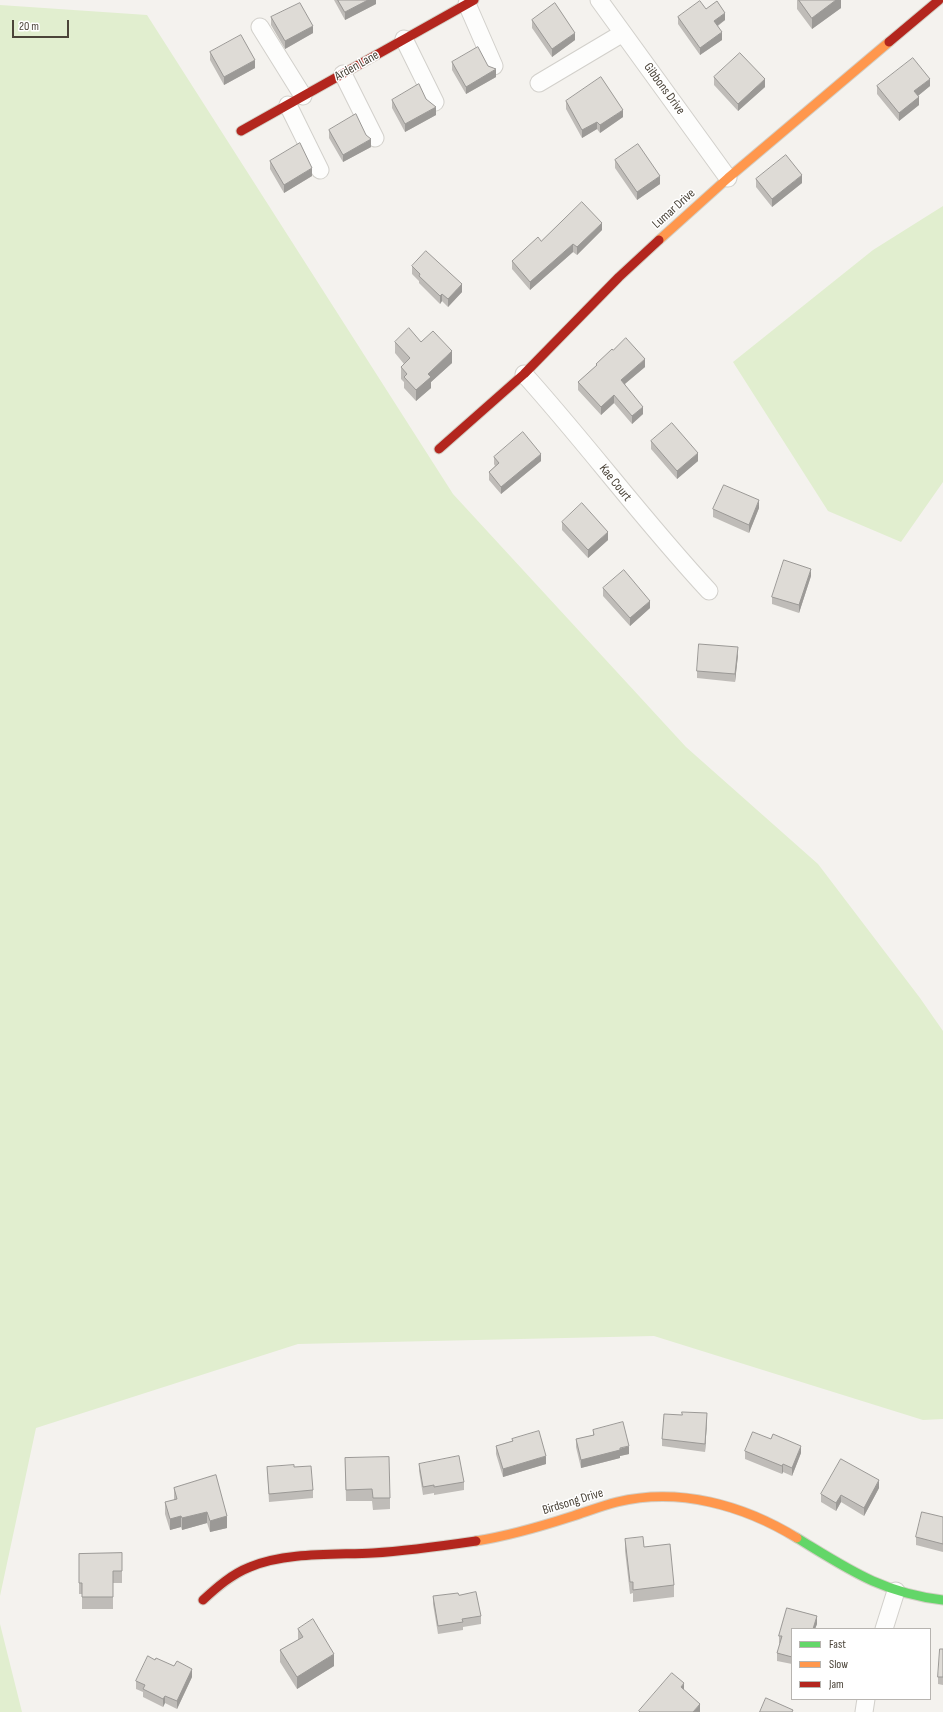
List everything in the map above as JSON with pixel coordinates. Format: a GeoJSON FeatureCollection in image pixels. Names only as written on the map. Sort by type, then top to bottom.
{"type":"FeatureCollection","features":[{"type":"Feature","properties":{"kind":"street","name":"Gibbons Drive"},"geometry":{"type":"LineString","coordinates":[[599,0],[728,178]]}},
{"type":"Feature","properties":{"kind":"street","name":"Lumar Drive"},"geometry":{"type":"LineString","coordinates":[[439,449],[524,374],[619,277],[728,178],[939,0]]}},
{"type":"Feature","properties":{"kind":"street"},"geometry":{"type":"LineString","coordinates":[[470,2],[494,66]]}},
{"type":"Feature","properties":{"kind":"street","name":"Arden Lane"},"geometry":{"type":"LineString","coordinates":[[241,131],[470,2]]}},
{"type":"Feature","properties":{"kind":"street"},"geometry":{"type":"LineString","coordinates":[[260,27],[303,96]]}},
{"type":"Feature","properties":{"kind":"street"},"geometry":{"type":"LineString","coordinates":[[539,83],[623,33]]}},
{"type":"Feature","properties":{"kind":"street"},"geometry":{"type":"LineString","coordinates":[[404,39],[435,102]]}},
{"type":"Feature","properties":{"kind":"street"},"geometry":{"type":"LineString","coordinates":[[343,74],[375,138]]}},
{"type":"Feature","properties":{"kind":"street"},"geometry":{"type":"LineString","coordinates":[[288,105],[320,170]]}},
{"type":"Feature","properties":{"kind":"street","name":"Kae Court"},"geometry":{"type":"LineString","coordinates":[[524,374],[554,407],[631,502],[709,590]]}},
{"type":"Feature","properties":{"kind":"street","name":"Birdsong Drive"},"geometry":{"type":"LineString","coordinates":[[203,1600],[230,1577],[246,1568],[276,1560],[351,1553],[398,1551],[489,1539],[530,1529],[628,1500],[666,1498],[707,1502],[726,1506],[757,1516],[781,1527],[847,1568],[881,1586],[896,1591],[943,1600]]}},
{"type":"Feature","properties":{"kind":"street"},"geometry":{"type":"LineString","coordinates":[[884,1628],[896,1591]]}},
{"type":"Feature","properties":{"kind":"street"},"geometry":{"type":"LineString","coordinates":[[864,1712],[866,1700]]}},
{"type":"Feature","properties":{"kind":"green space"},"geometry":{"type":"Polygon","coordinates":[[[0,5],[147,15],[453,494],[686,747],[818,864],[920,998],[943,1031],[943,1419],[923,1420],[654,1336],[298,1344],[36,1428],[0,1596],[0,5]]]}},
{"type":"Feature","properties":{"kind":"green space"},"geometry":{"type":"Polygon","coordinates":[[[943,206],[943,482],[901,542],[828,511],[733,362],[873,250],[943,206]]]}},
{"type":"Feature","properties":{"kind":"green space"},"geometry":{"type":"Polygon","coordinates":[[[0,1624],[22,1712],[0,1712],[0,1624]]]}},
{"type":"Feature","properties":{"kind":"building"},"geometry":{"type":"Polygon","coordinates":[[[338,0],[368,0],[345,12],[338,0]]]}},
{"type":"Feature","properties":{"kind":"building"},"geometry":{"type":"Polygon","coordinates":[[[799,0],[836,0],[812,18],[799,0]]]}},
{"type":"Feature","properties":{"kind":"building"},"geometry":{"type":"Polygon","coordinates":[[[700,1],[706,9],[717,1],[725,13],[714,21],[722,32],[700,48],[678,17],[700,1]]]}},
{"type":"Feature","properties":{"kind":"building"},"geometry":{"type":"Polygon","coordinates":[[[300,3],[313,26],[285,41],[271,17],[300,3]]]}},
{"type":"Feature","properties":{"kind":"building"},"geometry":{"type":"Polygon","coordinates":[[[555,3],[575,33],[552,49],[532,20],[555,3]]]}},
{"type":"Feature","properties":{"kind":"building"},"geometry":{"type":"Polygon","coordinates":[[[241,35],[255,60],[224,77],[210,52],[241,35]]]}},
{"type":"Feature","properties":{"kind":"building"},"geometry":{"type":"Polygon","coordinates":[[[478,47],[488,66],[496,69],[466,87],[452,62],[478,47]]]}},
{"type":"Feature","properties":{"kind":"building"},"geometry":{"type":"Polygon","coordinates":[[[740,53],[765,79],[738,104],[714,77],[740,53]]]}},
{"type":"Feature","properties":{"kind":"building"},"geometry":{"type":"Polygon","coordinates":[[[913,58],[930,79],[914,91],[919,97],[899,113],[877,86],[913,58]]]}},
{"type":"Feature","properties":{"kind":"building"},"geometry":{"type":"Polygon","coordinates":[[[601,77],[623,110],[600,125],[597,122],[582,130],[566,101],[601,77]]]}},
{"type":"Feature","properties":{"kind":"building"},"geometry":{"type":"Polygon","coordinates":[[[419,84],[426,99],[436,107],[405,124],[392,100],[419,84]]]}},
{"type":"Feature","properties":{"kind":"building"},"geometry":{"type":"Polygon","coordinates":[[[356,114],[366,135],[371,139],[343,155],[329,130],[356,114]]]}},
{"type":"Feature","properties":{"kind":"building"},"geometry":{"type":"Polygon","coordinates":[[[300,143],[312,168],[284,185],[270,161],[300,143]]]}},
{"type":"Feature","properties":{"kind":"building"},"geometry":{"type":"Polygon","coordinates":[[[638,144],[660,176],[637,192],[615,160],[638,144]]]}},
{"type":"Feature","properties":{"kind":"building"},"geometry":{"type":"Polygon","coordinates":[[[786,155],[802,175],[772,199],[756,179],[786,155]]]}},
{"type":"Feature","properties":{"kind":"building"},"geometry":{"type":"Polygon","coordinates":[[[582,202],[602,223],[577,247],[573,244],[530,282],[512,261],[538,237],[541,241],[582,202]]]}},
{"type":"Feature","properties":{"kind":"building"},"geometry":{"type":"Polygon","coordinates":[[[426,251],[462,284],[448,299],[442,294],[440,296],[419,276],[420,274],[412,266],[426,251]]]}},
{"type":"Feature","properties":{"kind":"building"},"geometry":{"type":"Polygon","coordinates":[[[409,328],[421,342],[433,331],[452,351],[428,374],[431,377],[416,390],[404,377],[407,374],[401,367],[410,358],[395,342],[409,328]]]}},
{"type":"Feature","properties":{"kind":"building"},"geometry":{"type":"Polygon","coordinates":[[[626,338],[645,359],[621,380],[643,407],[632,416],[614,395],[601,407],[578,382],[612,349],[613,350],[626,338]]]}},
{"type":"Feature","properties":{"kind":"building"},"geometry":{"type":"Polygon","coordinates":[[[672,423],[698,453],[677,471],[651,441],[672,423]]]}},
{"type":"Feature","properties":{"kind":"building"},"geometry":{"type":"Polygon","coordinates":[[[523,432],[541,454],[501,487],[489,472],[499,463],[494,457],[523,432]]]}},
{"type":"Feature","properties":{"kind":"building"},"geometry":{"type":"Polygon","coordinates":[[[724,485],[759,500],[749,525],[713,509],[724,485]]]}},
{"type":"Feature","properties":{"kind":"building"},"geometry":{"type":"Polygon","coordinates":[[[582,503],[608,532],[588,550],[562,522],[582,503]]]}},
{"type":"Feature","properties":{"kind":"building"},"geometry":{"type":"Polygon","coordinates":[[[784,560],[811,569],[799,605],[772,597],[784,560]]]}},
{"type":"Feature","properties":{"kind":"building"},"geometry":{"type":"Polygon","coordinates":[[[624,570],[650,601],[630,618],[603,588],[624,570]]]}},
{"type":"Feature","properties":{"kind":"building"},"geometry":{"type":"Polygon","coordinates":[[[699,644],[738,647],[735,674],[697,671],[699,644]]]}},
{"type":"Feature","properties":{"kind":"building"},"geometry":{"type":"Polygon","coordinates":[[[682,1412],[707,1413],[705,1444],[662,1439],[664,1414],[682,1415],[682,1412]]]}},
{"type":"Feature","properties":{"kind":"building"},"geometry":{"type":"Polygon","coordinates":[[[623,1422],[629,1446],[620,1448],[620,1450],[581,1460],[576,1439],[594,1435],[593,1430],[623,1422]]]}},
{"type":"Feature","properties":{"kind":"building"},"geometry":{"type":"Polygon","coordinates":[[[539,1431],[546,1456],[503,1469],[496,1446],[513,1441],[512,1439],[539,1431]]]}},
{"type":"Feature","properties":{"kind":"building"},"geometry":{"type":"Polygon","coordinates":[[[753,1432],[771,1439],[773,1434],[801,1446],[792,1468],[783,1464],[782,1466],[745,1451],[753,1432]]]}},
{"type":"Feature","properties":{"kind":"building"},"geometry":{"type":"Polygon","coordinates":[[[459,1456],[464,1482],[434,1487],[434,1485],[423,1487],[419,1464],[459,1456]]]}},
{"type":"Feature","properties":{"kind":"building"},"geometry":{"type":"Polygon","coordinates":[[[389,1457],[390,1498],[373,1498],[372,1489],[346,1490],[345,1458],[389,1457]]]}},
{"type":"Feature","properties":{"kind":"building"},"geometry":{"type":"Polygon","coordinates":[[[841,1459],[879,1480],[864,1508],[841,1495],[836,1503],[821,1494],[841,1459]]]}},
{"type":"Feature","properties":{"kind":"building"},"geometry":{"type":"Polygon","coordinates":[[[294,1465],[294,1467],[311,1466],[313,1490],[269,1494],[267,1467],[294,1465]]]}},
{"type":"Feature","properties":{"kind":"building"},"geometry":{"type":"Polygon","coordinates":[[[216,1475],[227,1516],[210,1521],[207,1512],[182,1518],[181,1516],[170,1519],[165,1502],[177,1499],[174,1488],[216,1475]]]}},
{"type":"Feature","properties":{"kind":"building"},"geometry":{"type":"Polygon","coordinates":[[[922,1512],[943,1517],[943,1544],[916,1537],[922,1512]]]}},
{"type":"Feature","properties":{"kind":"building"},"geometry":{"type":"Polygon","coordinates":[[[643,1537],[644,1547],[670,1544],[674,1585],[633,1590],[633,1582],[630,1582],[625,1539],[643,1537]]]}},
{"type":"Feature","properties":{"kind":"building"},"geometry":{"type":"Polygon","coordinates":[[[122,1553],[122,1571],[113,1571],[113,1597],[82,1597],[82,1583],[79,1583],[79,1554],[122,1553]]]}},
{"type":"Feature","properties":{"kind":"building"},"geometry":{"type":"Polygon","coordinates":[[[476,1592],[481,1616],[462,1619],[463,1622],[438,1626],[433,1596],[458,1593],[459,1595],[476,1592]]]}},
{"type":"Feature","properties":{"kind":"building"},"geometry":{"type":"Polygon","coordinates":[[[787,1608],[817,1616],[813,1628],[791,1628],[791,1657],[777,1653],[782,1636],[779,1636],[787,1608]]]}},
{"type":"Feature","properties":{"kind":"building"},"geometry":{"type":"Polygon","coordinates":[[[313,1619],[334,1654],[297,1677],[280,1650],[303,1637],[298,1629],[313,1619]]]}},
{"type":"Feature","properties":{"kind":"building"},"geometry":{"type":"Polygon","coordinates":[[[940,1649],[943,1649],[943,1677],[938,1677],[940,1649]]]}},
{"type":"Feature","properties":{"kind":"building"},"geometry":{"type":"Polygon","coordinates":[[[148,1656],[155,1660],[156,1658],[174,1666],[177,1661],[192,1669],[177,1701],[165,1696],[163,1699],[143,1689],[145,1685],[136,1681],[148,1656]]]}},
{"type":"Feature","properties":{"kind":"building"},"geometry":{"type":"Polygon","coordinates":[[[672,1673],[684,1683],[681,1687],[700,1704],[693,1712],[640,1712],[639,1711],[672,1673]]]}},
{"type":"Feature","properties":{"kind":"building"},"geometry":{"type":"Polygon","coordinates":[[[766,1698],[793,1710],[792,1712],[760,1712],[766,1698]]]}},
{"type":"Feature","properties":{"kind":"traffic: fast"},"geometry":{"type":"LineString","coordinates":[[797,1538],[866,1578],[902,1592],[921,1597],[943,1600]]}},
{"type":"Feature","properties":{"kind":"traffic: slow"},"geometry":{"type":"LineString","coordinates":[[659,240],[728,178],[889,42]]}},
{"type":"Feature","properties":{"kind":"traffic: slow"},"geometry":{"type":"LineString","coordinates":[[476,1541],[500,1537],[535,1528],[617,1502],[640,1498],[664,1497],[687,1498],[733,1508],[755,1516],[797,1538]]}},
{"type":"Feature","properties":{"kind":"traffic: jam"},"geometry":{"type":"LineString","coordinates":[[241,131],[474,0]]}},
{"type":"Feature","properties":{"kind":"traffic: jam"},"geometry":{"type":"LineString","coordinates":[[889,42],[939,0]]}},
{"type":"Feature","properties":{"kind":"traffic: jam"},"geometry":{"type":"LineString","coordinates":[[439,449],[524,374],[619,277],[659,240]]}},
{"type":"Feature","properties":{"kind":"traffic: jam"},"geometry":{"type":"LineString","coordinates":[[203,1600],[237,1573],[264,1562],[311,1555],[399,1551],[476,1541]]}}]}
